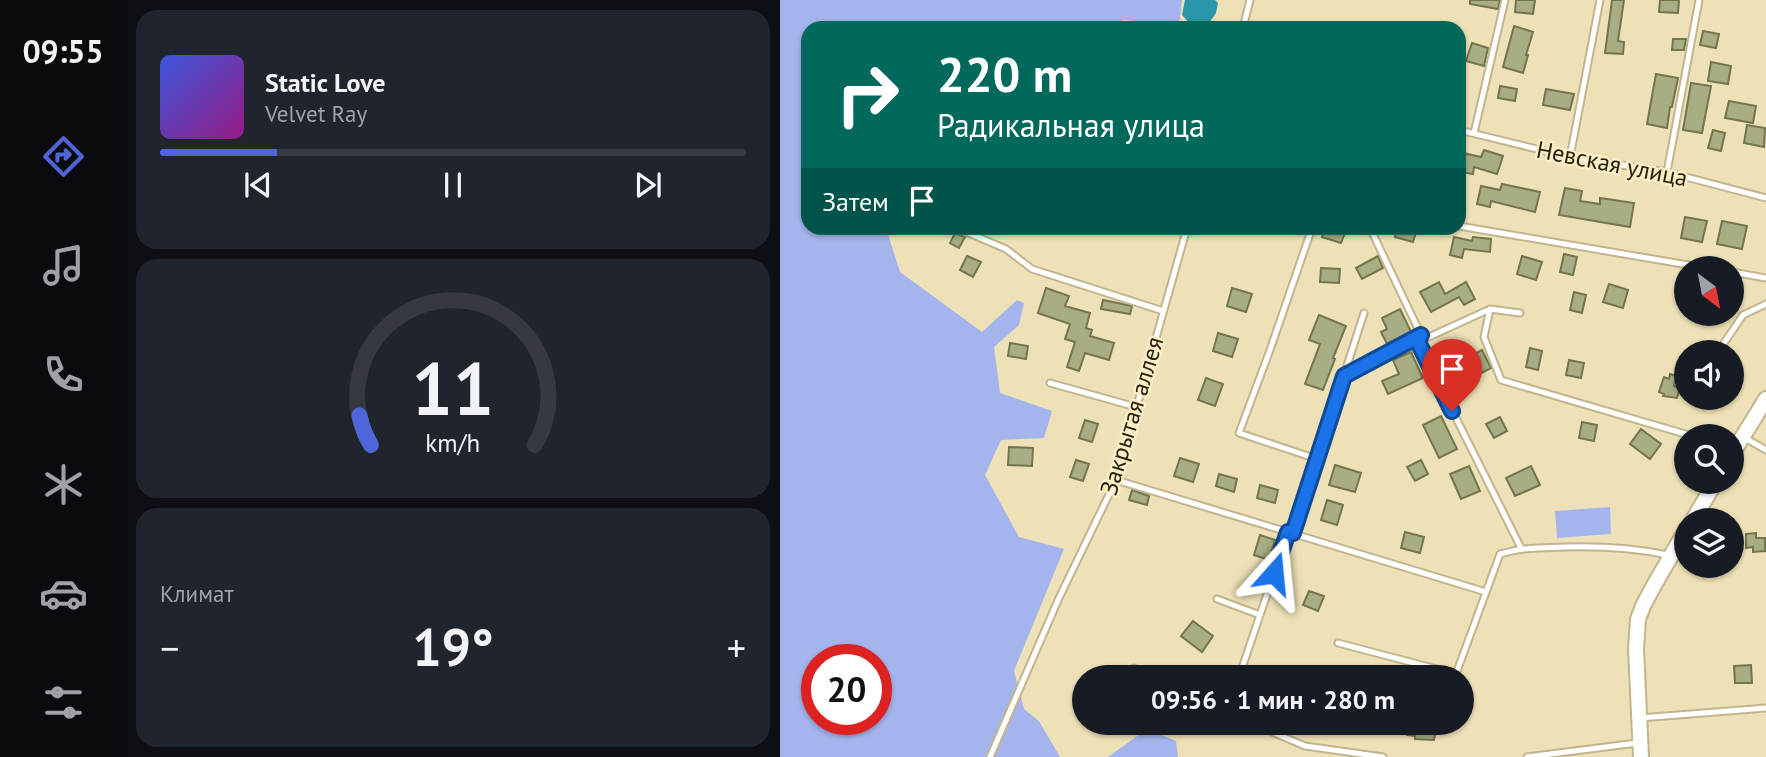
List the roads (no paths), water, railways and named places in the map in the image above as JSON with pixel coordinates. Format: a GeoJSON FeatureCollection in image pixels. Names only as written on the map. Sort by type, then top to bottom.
{"type":"FeatureCollection","features":[{"type":"Feature","properties":{"kind":"street"},"geometry":{"type":"LineString","coordinates":[[1744,434],[1765,399]]}},
{"type":"Feature","properties":{"kind":"street"},"geometry":{"type":"LineString","coordinates":[[1641,750],[1636,649],[1638,619],[1674,551]]}},
{"type":"Feature","properties":{"kind":"lane"},"geometry":{"type":"LineString","coordinates":[[1245,21],[1250,0]]}},
{"type":"Feature","properties":{"kind":"lane"},"geometry":{"type":"LineString","coordinates":[[1474,133],[1505,0]]}},
{"type":"Feature","properties":{"kind":"lane"},"geometry":{"type":"LineString","coordinates":[[1570,158],[1600,0]]}},
{"type":"Feature","properties":{"kind":"lane"},"geometry":{"type":"LineString","coordinates":[[1667,172],[1699,0]]}},
{"type":"Feature","properties":{"kind":"lane","name":"Невская улица"},"geometry":{"type":"LineString","coordinates":[[1466,131],[1570,158],[1667,172],[1765,198]]}},
{"type":"Feature","properties":{"kind":"lane"},"geometry":{"type":"LineString","coordinates":[[1466,227],[1674,263]]}},
{"type":"Feature","properties":{"kind":"lane"},"geometry":{"type":"LineString","coordinates":[[973,235],[1006,249],[1032,269],[1163,311]]}},
{"type":"Feature","properties":{"kind":"lane","name":"Закрытая аллея"},"geometry":{"type":"LineString","coordinates":[[990,757],[1059,598],[1116,480],[1185,235]]}},
{"type":"Feature","properties":{"kind":"lane"},"geometry":{"type":"LineString","coordinates":[[1310,235],[1239,433],[1317,459]]}},
{"type":"Feature","properties":{"kind":"lane"},"geometry":{"type":"LineString","coordinates":[[1373,235],[1421,335],[1418,342],[1521,548]]}},
{"type":"Feature","properties":{"kind":"lane"},"geometry":{"type":"LineString","coordinates":[[1744,274],[1765,278]]}},
{"type":"Feature","properties":{"kind":"lane"},"geometry":{"type":"LineString","coordinates":[[1726,340],[1743,315],[1765,304]]}},
{"type":"Feature","properties":{"kind":"lane"},"geometry":{"type":"LineString","coordinates":[[1418,342],[1490,309],[1520,313]]}},
{"type":"Feature","properties":{"kind":"lane"},"geometry":{"type":"LineString","coordinates":[[1490,309],[1484,337],[1501,380],[1674,429]]}},
{"type":"Feature","properties":{"kind":"lane"},"geometry":{"type":"LineString","coordinates":[[1243,665],[1317,459],[1364,313]]}},
{"type":"Feature","properties":{"kind":"lane"},"geometry":{"type":"LineString","coordinates":[[1344,376],[1421,335]]}},
{"type":"Feature","properties":{"kind":"lane"},"geometry":{"type":"LineString","coordinates":[[1050,383],[1136,407]]}},
{"type":"Feature","properties":{"kind":"lane"},"geometry":{"type":"LineString","coordinates":[[1744,437],[1765,450]]}},
{"type":"Feature","properties":{"kind":"lane"},"geometry":{"type":"LineString","coordinates":[[1116,480],[1486,592]]}},
{"type":"Feature","properties":{"kind":"lane"},"geometry":{"type":"LineString","coordinates":[[1338,643],[1456,674],[1500,554],[1521,548],[1602,546],[1671,556]]}},
{"type":"Feature","properties":{"kind":"lane"},"geometry":{"type":"LineString","coordinates":[[1217,599],[1260,615]]}},
{"type":"Feature","properties":{"kind":"lane"},"geometry":{"type":"LineString","coordinates":[[1639,718],[1765,708]]}},
{"type":"Feature","properties":{"kind":"lane"},"geometry":{"type":"LineString","coordinates":[[1279,735],[1305,746],[1383,757]]}},
{"type":"Feature","properties":{"kind":"lane"},"geometry":{"type":"LineString","coordinates":[[1527,757],[1641,750]]}}]}
